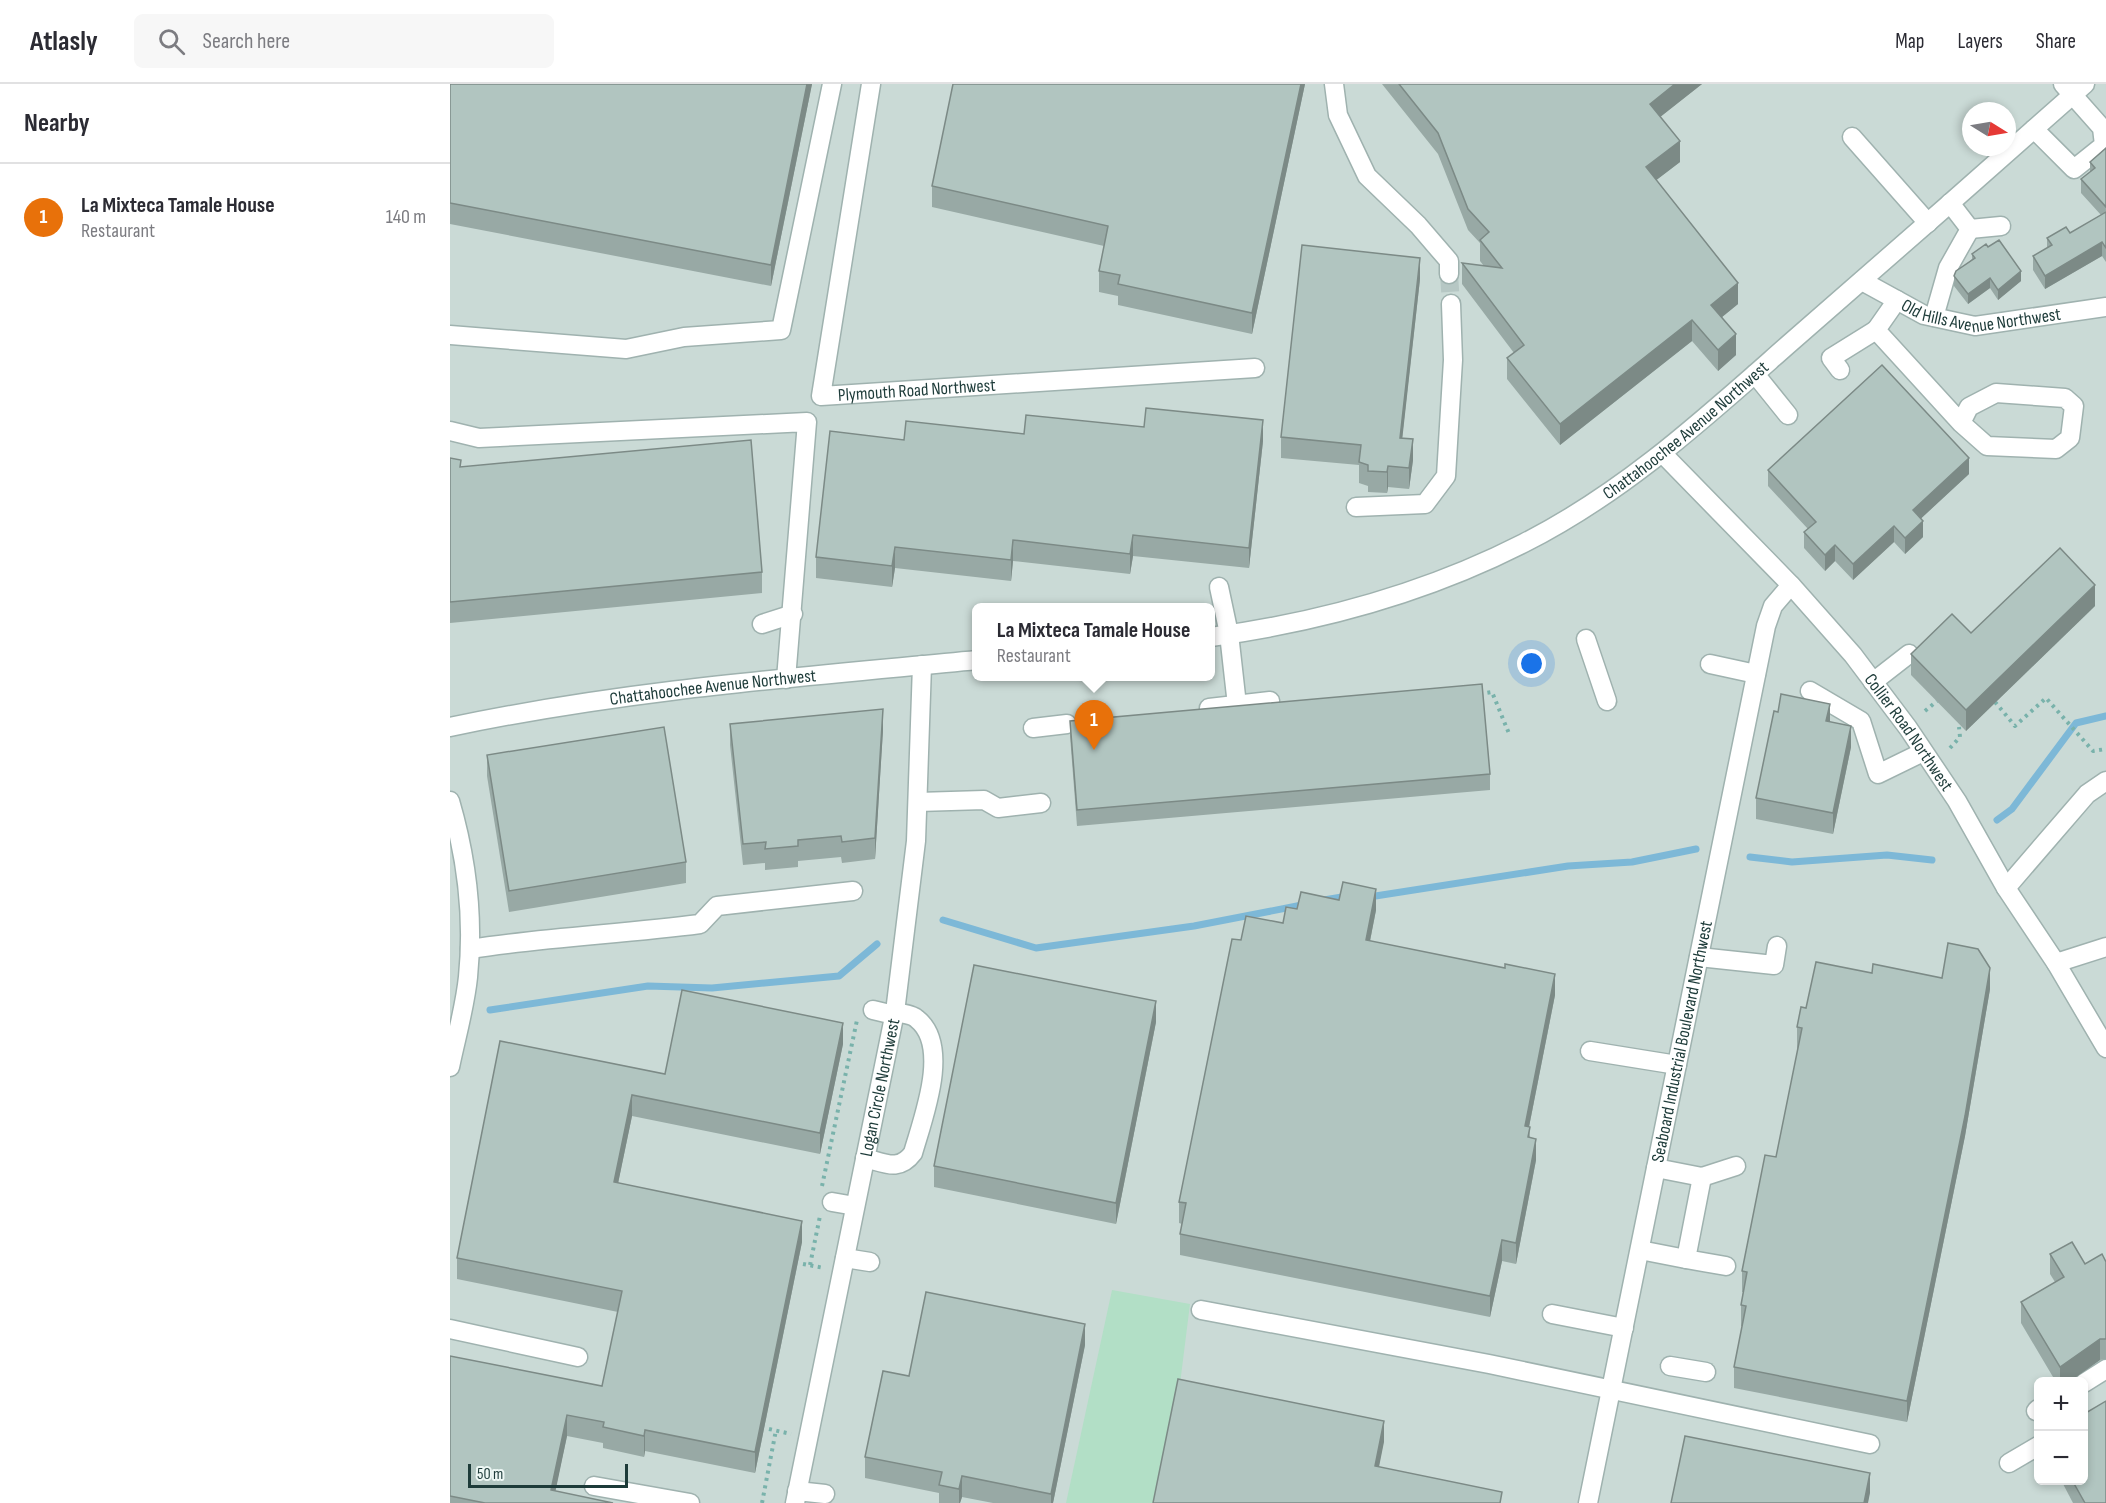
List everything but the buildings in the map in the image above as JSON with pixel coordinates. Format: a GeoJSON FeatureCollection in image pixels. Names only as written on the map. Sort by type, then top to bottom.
{"type":"FeatureCollection","features":[{"type":"Feature","properties":{"kind":"street"},"geometry":{"type":"LineString","coordinates":[[450,335],[626,349],[684,337],[781,330],[832,84]]}},
{"type":"Feature","properties":{"kind":"street","name":"Plymouth Road Northwest"},"geometry":{"type":"LineString","coordinates":[[871,84],[821,396],[1256,368]]}},
{"type":"Feature","properties":{"kind":"street"},"geometry":{"type":"LineString","coordinates":[[1334,84],[1338,115],[1367,176],[1418,225],[1449,261],[1449,274]]}},
{"type":"Feature","properties":{"kind":"street"},"geometry":{"type":"LineString","coordinates":[[2034,129],[2074,169],[2104,145],[2102,128],[2074,88]]}},
{"type":"Feature","properties":{"kind":"street","name":"Chattahoochee Avenue Northwest"},"geometry":{"type":"LineString","coordinates":[[1215,636],[1272,628],[1374,604],[1472,568],[1568,519],[1663,454],[2034,129],[2074,88]]}},
{"type":"Feature","properties":{"kind":"street"},"geometry":{"type":"LineString","coordinates":[[1852,137],[1928,223]]}},
{"type":"Feature","properties":{"kind":"street"},"geometry":{"type":"LineString","coordinates":[[1950,203],[1970,229]]}},
{"type":"Feature","properties":{"kind":"street"},"geometry":{"type":"LineString","coordinates":[[1970,229],[2001,226]]}},
{"type":"Feature","properties":{"kind":"street"},"geometry":{"type":"LineString","coordinates":[[1934,317],[1948,268],[1970,229]]}},
{"type":"Feature","properties":{"kind":"street","name":"Old Hills Avenue Northwest"},"geometry":{"type":"LineString","coordinates":[[1862,281],[1934,317],[1975,326],[2106,307]]}},
{"type":"Feature","properties":{"kind":"street"},"geometry":{"type":"LineString","coordinates":[[1840,370],[1831,358],[1875,330],[1897,300]]}},
{"type":"Feature","properties":{"kind":"street"},"geometry":{"type":"LineString","coordinates":[[1356,507],[1425,504],[1446,476],[1453,360],[1451,304]]}},
{"type":"Feature","properties":{"kind":"street"},"geometry":{"type":"LineString","coordinates":[[1875,330],[1961,423],[1987,446],[2056,449],[2070,438],[2074,406],[2065,398],[1996,393],[1969,407],[1961,423]]}},
{"type":"Feature","properties":{"kind":"street"},"geometry":{"type":"LineString","coordinates":[[1755,374],[1788,415]]}},
{"type":"Feature","properties":{"kind":"street"},"geometry":{"type":"LineString","coordinates":[[786,679],[807,422],[821,396]]}},
{"type":"Feature","properties":{"kind":"street"},"geometry":{"type":"LineString","coordinates":[[450,431],[479,438],[807,422]]}},
{"type":"Feature","properties":{"kind":"street","name":"Collier Road Northwest"},"geometry":{"type":"LineString","coordinates":[[1663,454],[1791,585],[1873,682],[1957,801],[2006,888],[2056,963],[2106,1048]]}},
{"type":"Feature","properties":{"kind":"street","name":"Seaboard Industrial Boulevard Northwest"},"geometry":{"type":"LineString","coordinates":[[1588,1503],[1766,626],[1773,606],[1791,585]]}},
{"type":"Feature","properties":{"kind":"street"},"geometry":{"type":"LineString","coordinates":[[1219,587],[1229,634],[1237,705]]}},
{"type":"Feature","properties":{"kind":"street"},"geometry":{"type":"LineString","coordinates":[[762,624],[793,614]]}},
{"type":"Feature","properties":{"kind":"street"},"geometry":{"type":"LineString","coordinates":[[1587,639],[1607,701]]}},
{"type":"Feature","properties":{"kind":"street"},"geometry":{"type":"LineString","coordinates":[[1873,682],[1909,654]]}},
{"type":"Feature","properties":{"kind":"street","name":"Chattahoochee Avenue Northwest"},"geometry":{"type":"LineString","coordinates":[[450,727],[526,711],[617,696],[972,660]]}},
{"type":"Feature","properties":{"kind":"street"},"geometry":{"type":"LineString","coordinates":[[1710,664],[1756,674]]}},
{"type":"Feature","properties":{"kind":"street","name":"Logan Circle Northwest"},"geometry":{"type":"LineString","coordinates":[[796,1497],[894,1013],[908,919],[918,802],[922,665]]}},
{"type":"Feature","properties":{"kind":"street"},"geometry":{"type":"LineString","coordinates":[[1810,692],[1861,721],[1878,774],[1923,752]]}},
{"type":"Feature","properties":{"kind":"street"},"geometry":{"type":"LineString","coordinates":[[1209,708],[1270,701]]}},
{"type":"Feature","properties":{"kind":"street"},"geometry":{"type":"LineString","coordinates":[[1033,728],[1067,724]]}},
{"type":"Feature","properties":{"kind":"street"},"geometry":{"type":"LineString","coordinates":[[2006,888],[2087,794],[2106,781]]}},
{"type":"Feature","properties":{"kind":"street"},"geometry":{"type":"LineString","coordinates":[[918,802],[984,800],[999,808],[1041,803]]}},
{"type":"Feature","properties":{"kind":"street"},"geometry":{"type":"LineString","coordinates":[[450,801],[467,871],[471,925],[470,948],[458,990],[450,1067]]}},
{"type":"Feature","properties":{"kind":"street"},"geometry":{"type":"LineString","coordinates":[[470,948],[700,924],[717,906],[854,891]]}},
{"type":"Feature","properties":{"kind":"street"},"geometry":{"type":"LineString","coordinates":[[1699,957],[1774,965],[1776,946]]}},
{"type":"Feature","properties":{"kind":"street"},"geometry":{"type":"LineString","coordinates":[[2056,963],[2106,947]]}},
{"type":"Feature","properties":{"kind":"street"},"geometry":{"type":"LineString","coordinates":[[865,1014],[894,1013],[915,1017],[929,1034],[935,1057],[913,1153],[902,1164],[896,1165],[865,1158]]}},
{"type":"Feature","properties":{"kind":"street"},"geometry":{"type":"LineString","coordinates":[[1590,1051],[1677,1065]]}},
{"type":"Feature","properties":{"kind":"street"},"geometry":{"type":"LineString","coordinates":[[1656,1168],[1701,1177],[1736,1166]]}},
{"type":"Feature","properties":{"kind":"street"},"geometry":{"type":"LineString","coordinates":[[1686,1259],[1701,1177]]}},
{"type":"Feature","properties":{"kind":"street"},"geometry":{"type":"LineString","coordinates":[[825,1200],[855,1206]]}},
{"type":"Feature","properties":{"kind":"street"},"geometry":{"type":"LineString","coordinates":[[1640,1250],[1726,1266]]}},
{"type":"Feature","properties":{"kind":"street"},"geometry":{"type":"LineString","coordinates":[[845,1258],[870,1262]]}},
{"type":"Feature","properties":{"kind":"street"},"geometry":{"type":"LineString","coordinates":[[1201,1310],[1488,1364],[1870,1444]]}},
{"type":"Feature","properties":{"kind":"street"},"geometry":{"type":"LineString","coordinates":[[1552,1314],[1624,1328]]}},
{"type":"Feature","properties":{"kind":"street"},"geometry":{"type":"LineString","coordinates":[[450,1329],[578,1357]]}},
{"type":"Feature","properties":{"kind":"street"},"geometry":{"type":"LineString","coordinates":[[1670,1366],[1706,1372]]}},
{"type":"Feature","properties":{"kind":"street"},"geometry":{"type":"LineString","coordinates":[[2088,1380],[2106,1369]]}},
{"type":"Feature","properties":{"kind":"street"},"geometry":{"type":"LineString","coordinates":[[2009,1463],[2034,1448]]}},
{"type":"Feature","properties":{"kind":"street"},"geometry":{"type":"LineString","coordinates":[[594,1486],[690,1503]]}},
{"type":"Feature","properties":{"kind":"street"},"geometry":{"type":"LineString","coordinates":[[796,1497],[825,1494]]}},
{"type":"Feature","properties":{"kind":"path"},"geometry":{"type":"LineString","coordinates":[[1492,693],[1510,736]]}},
{"type":"Feature","properties":{"kind":"path"},"geometry":{"type":"LineString","coordinates":[[1995,702],[2015,726],[2046,698],[2093,751],[2106,749]]}},
{"type":"Feature","properties":{"kind":"path"},"geometry":{"type":"LineString","coordinates":[[1925,711],[1936,701]]}},
{"type":"Feature","properties":{"kind":"path"},"geometry":{"type":"LineString","coordinates":[[1950,748],[1960,737],[1959,727]]}},
{"type":"Feature","properties":{"kind":"path"},"geometry":{"type":"LineString","coordinates":[[810,1265],[865,1014]]}},
{"type":"Feature","properties":{"kind":"path"},"geometry":{"type":"LineString","coordinates":[[803,1264],[828,1268]]}},
{"type":"Feature","properties":{"kind":"path"},"geometry":{"type":"LineString","coordinates":[[768,1429],[794,1434]]}},
{"type":"Feature","properties":{"kind":"path"},"geometry":{"type":"LineString","coordinates":[[762,1503],[776,1430]]}},
{"type":"Feature","properties":{"kind":"shaded area"},"geometry":{"type":"Polygon","coordinates":[[[450,84],[2106,84],[2106,1503],[450,1503],[450,84]]]}},
{"type":"Feature","properties":{"kind":"green space"},"geometry":{"type":"Polygon","coordinates":[[[1112,1290],[1190,1304],[1178,1400],[1157,1503],[1066,1503],[1112,1290]]]}},
{"type":"Feature","properties":{"kind":"waterway"},"geometry":{"type":"LineString","coordinates":[[1997,820],[2012,809],[2076,723],[2106,716]]}},
{"type":"Feature","properties":{"kind":"waterway"},"geometry":{"type":"LineString","coordinates":[[1369,897],[1568,866],[1632,862],[1696,849]]}},
{"type":"Feature","properties":{"kind":"waterway"},"geometry":{"type":"LineString","coordinates":[[1750,857],[1792,862],[1887,855],[1932,860]]}},
{"type":"Feature","properties":{"kind":"waterway"},"geometry":{"type":"LineString","coordinates":[[1324,900],[1348,896]]}},
{"type":"Feature","properties":{"kind":"waterway"},"geometry":{"type":"LineString","coordinates":[[943,920],[1036,948],[1194,926],[1307,904]]}},
{"type":"Feature","properties":{"kind":"waterway"},"geometry":{"type":"LineString","coordinates":[[490,1010],[648,986],[712,988],[839,976],[877,944]]}},
{"type":"Feature","properties":{"kind":"tunnel"},"geometry":{"type":"LineString","coordinates":[[1449,274],[1451,304]]}},
{"type":"Feature","properties":{"kind":"place","name":"La Mixteca Tamale House"},"geometry":{"type":"Point","coordinates":[1094,750]}}]}
